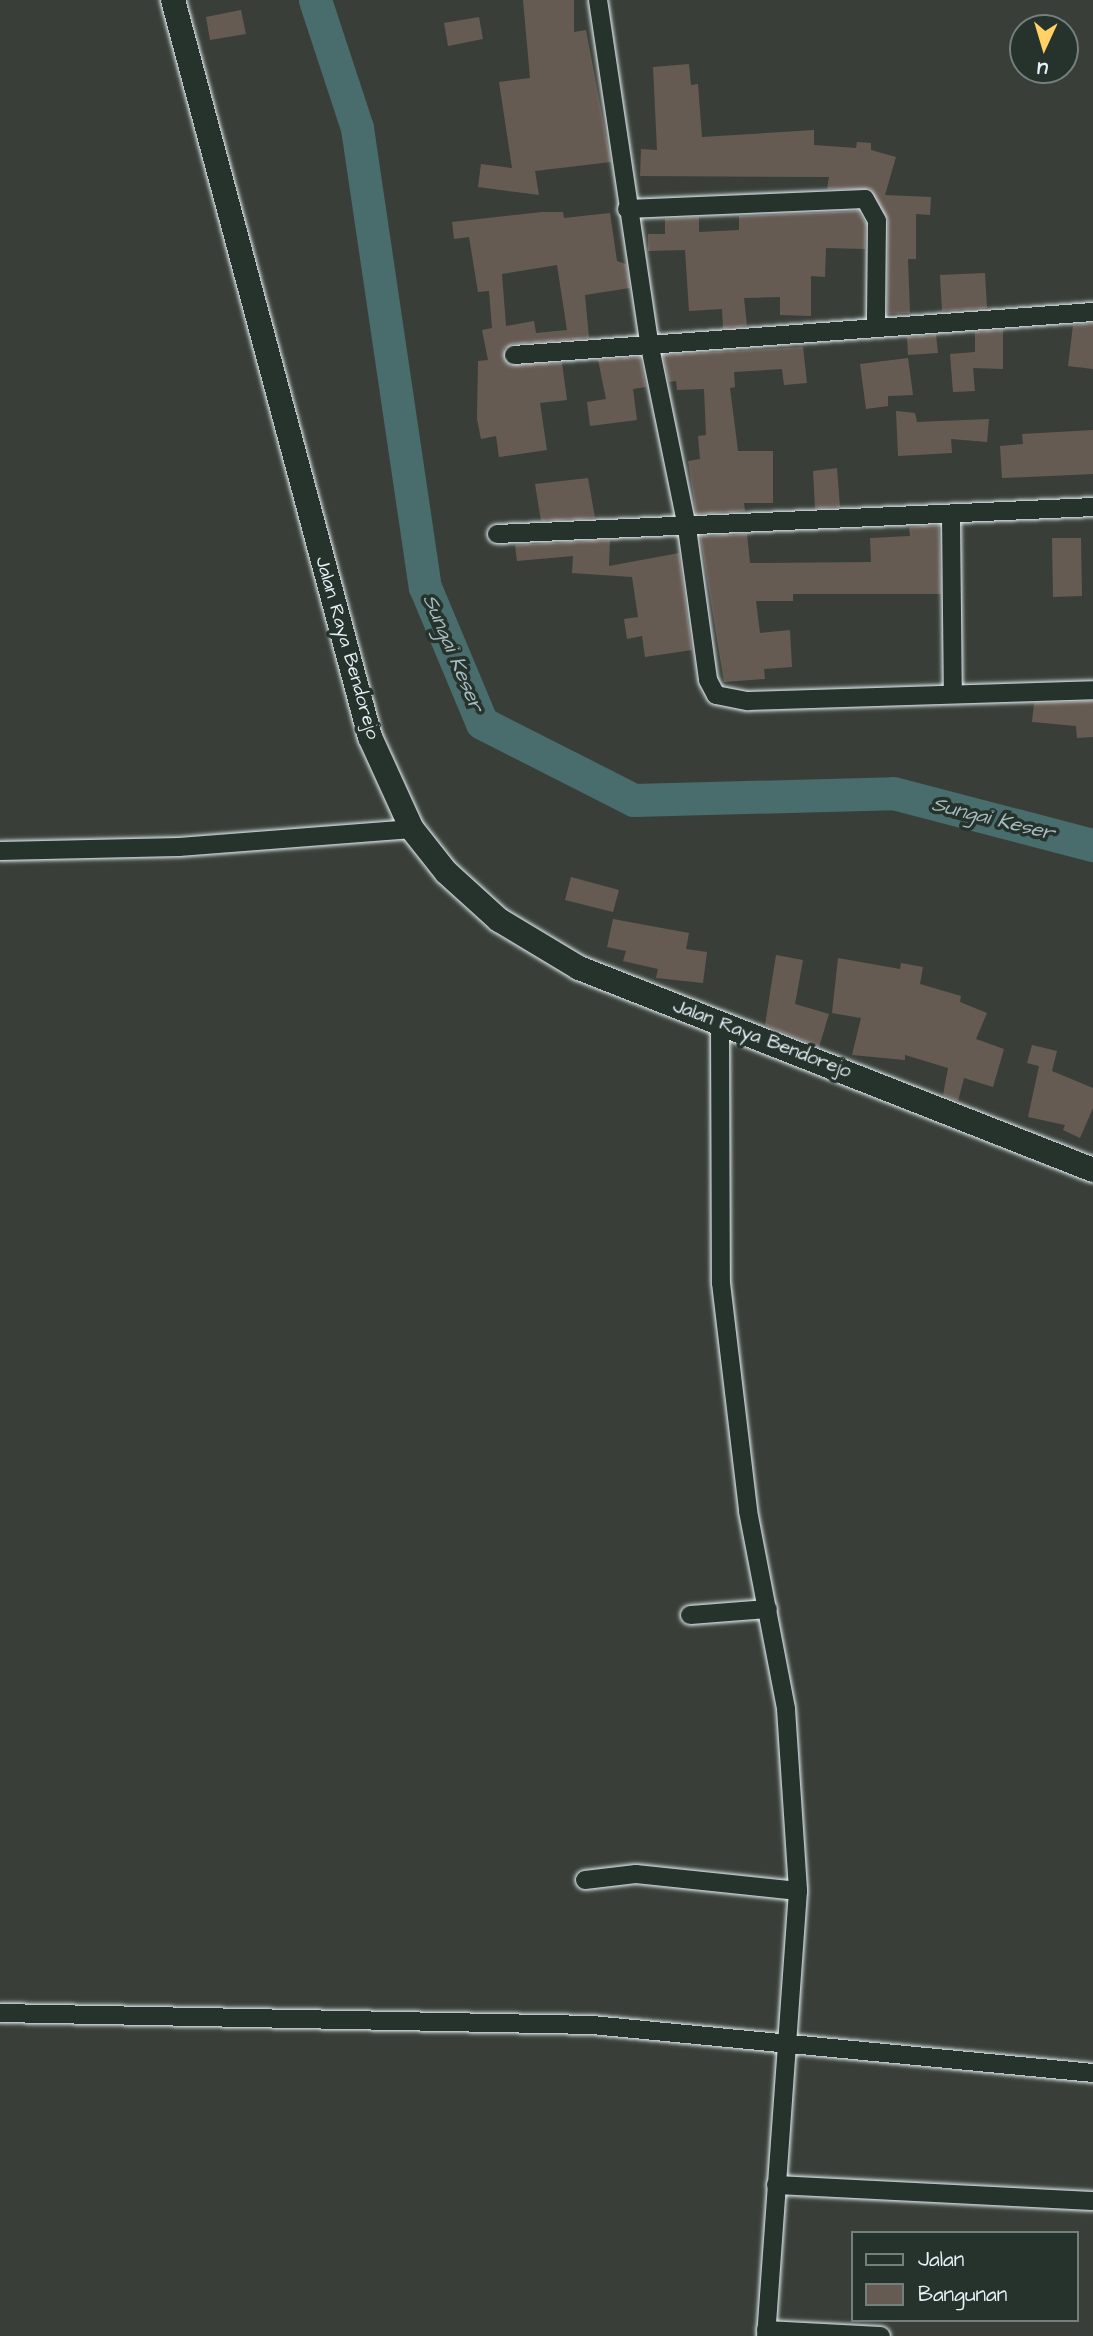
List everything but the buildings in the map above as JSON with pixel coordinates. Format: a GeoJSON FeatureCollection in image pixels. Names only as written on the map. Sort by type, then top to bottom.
{"type":"FeatureCollection","features":[{"type":"Feature","properties":{"kind":"main road","name":"Jalan Raya Bendorejo"},"geometry":{"type":"LineString","coordinates":[[173,0],[370,737],[412,829],[446,872],[499,920],[579,968],[1093,1170]]}},
{"type":"Feature","properties":{"kind":"street"},"geometry":{"type":"LineString","coordinates":[[598,0],[627,209],[650,347],[687,528],[708,680],[716,695],[748,701],[1093,690]]}},
{"type":"Feature","properties":{"kind":"street"},"geometry":{"type":"LineString","coordinates":[[627,209],[865,199],[877,221],[876,325]]}},
{"type":"Feature","properties":{"kind":"street"},"geometry":{"type":"LineString","coordinates":[[514,355],[650,347],[876,325],[1093,312]]}},
{"type":"Feature","properties":{"kind":"street"},"geometry":{"type":"LineString","coordinates":[[497,534],[951,517],[1093,507]]}},
{"type":"Feature","properties":{"kind":"street"},"geometry":{"type":"LineString","coordinates":[[951,517],[953,694]]}},
{"type":"Feature","properties":{"kind":"street"},"geometry":{"type":"LineString","coordinates":[[0,851],[179,847],[412,829]]}},
{"type":"Feature","properties":{"kind":"street"},"geometry":{"type":"LineString","coordinates":[[720,1023],[721,1283],[744,1485],[786,1709],[798,1891],[783,2045],[766,2333],[881,2336]]}},
{"type":"Feature","properties":{"kind":"street"},"geometry":{"type":"LineString","coordinates":[[690,1615],[768,1609]]}},
{"type":"Feature","properties":{"kind":"street"},"geometry":{"type":"LineString","coordinates":[[585,1880],[636,1874],[798,1891]]}},
{"type":"Feature","properties":{"kind":"street"},"geometry":{"type":"LineString","coordinates":[[0,2013],[593,2025],[1093,2073]]}},
{"type":"Feature","properties":{"kind":"street"},"geometry":{"type":"LineString","coordinates":[[776,2185],[1093,2201]]}},
{"type":"Feature","properties":{"kind":"waterway","name":"Sungai Keser"},"geometry":{"type":"LineString","coordinates":[[315,0],[357,128],[425,587],[482,723],[634,800],[893,793],[1093,845]]}}]}
